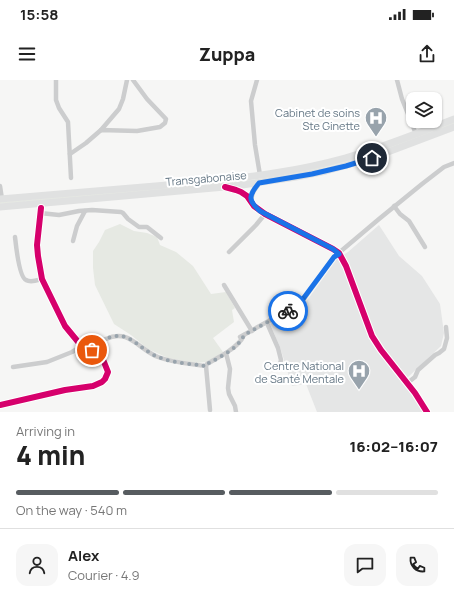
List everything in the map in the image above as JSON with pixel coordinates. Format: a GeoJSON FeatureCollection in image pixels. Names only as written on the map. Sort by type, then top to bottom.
{"type":"FeatureCollection","features":[{"type":"Feature","properties":{"kind":"highway","name":"Transgabonaise"},"geometry":{"type":"LineString","coordinates":[[0,207],[225,187],[346,158],[416,134],[454,118]]}},
{"type":"Feature","properties":{"kind":"highway","name":"Transgabonaise"},"geometry":{"type":"LineString","coordinates":[[1,199],[312,174],[346,166],[454,127]]}},
{"type":"Feature","properties":{"kind":"street"},"geometry":{"type":"LineString","coordinates":[[56,80],[56,100],[68,122],[71,178]]}},
{"type":"Feature","properties":{"kind":"street"},"geometry":{"type":"LineString","coordinates":[[70,154],[101,130],[118,109],[123,99],[126,80]]}},
{"type":"Feature","properties":{"kind":"street"},"geometry":{"type":"LineString","coordinates":[[101,130],[138,130],[160,127],[165,123],[166,120],[147,99],[133,80]]}},
{"type":"Feature","properties":{"kind":"street"},"geometry":{"type":"LineString","coordinates":[[251,202],[251,194],[260,179],[251,101],[257,80]]}},
{"type":"Feature","properties":{"kind":"street"},"geometry":{"type":"LineString","coordinates":[[397,80],[402,98],[416,134]]}},
{"type":"Feature","properties":{"kind":"street"},"geometry":{"type":"LineString","coordinates":[[92,350],[106,339],[115,336],[125,336],[158,357],[175,362],[206,366],[235,346],[243,338],[242,336],[300,303],[334,257],[394,206],[444,167],[454,163]]}},
{"type":"Feature","properties":{"kind":"street"},"geometry":{"type":"LineString","coordinates":[[0,186],[1,199]]}},
{"type":"Feature","properties":{"kind":"street"},"geometry":{"type":"LineString","coordinates":[[225,187],[241,192],[247,196],[254,206],[265,214],[339,254],[349,272],[372,336],[427,412]]}},
{"type":"Feature","properties":{"kind":"street"},"geometry":{"type":"LineString","coordinates":[[394,206],[400,214],[409,221],[425,247]]}},
{"type":"Feature","properties":{"kind":"street"},"geometry":{"type":"LineString","coordinates":[[0,405],[72,388],[93,386],[102,382],[108,372],[102,357],[98,352],[82,346],[62,321],[42,279],[38,256],[40,211],[59,215],[92,210],[121,212],[139,227],[147,227],[161,238]]}},
{"type":"Feature","properties":{"kind":"street"},"geometry":{"type":"LineString","coordinates":[[74,241],[77,226],[84,211]]}},
{"type":"Feature","properties":{"kind":"street"},"geometry":{"type":"LineString","coordinates":[[228,252],[256,225],[265,214]]}},
{"type":"Feature","properties":{"kind":"street"},"geometry":{"type":"LineString","coordinates":[[14,237],[23,278],[30,281],[42,279]]}},
{"type":"Feature","properties":{"kind":"street"},"geometry":{"type":"LineString","coordinates":[[224,285],[252,331]]}},
{"type":"Feature","properties":{"kind":"street"},"geometry":{"type":"LineString","coordinates":[[267,322],[278,348],[281,360],[279,367]]}},
{"type":"Feature","properties":{"kind":"street"},"geometry":{"type":"LineString","coordinates":[[406,384],[415,377],[418,370],[444,349],[447,338],[446,326]]}},
{"type":"Feature","properties":{"kind":"street"},"geometry":{"type":"LineString","coordinates":[[13,367],[47,362],[72,352],[82,346]]}},
{"type":"Feature","properties":{"kind":"street"},"geometry":{"type":"LineString","coordinates":[[226,353],[230,369],[228,388],[229,394],[235,406],[236,412]]}},
{"type":"Feature","properties":{"kind":"street"},"geometry":{"type":"LineString","coordinates":[[206,366],[210,410]]}},
{"type":"Feature","properties":{"kind":"shaded area"},"geometry":{"type":"Polygon","coordinates":[[[454,122],[454,124],[371,155],[305,173],[236,184],[0,204],[0,202],[259,179],[291,173],[435,128],[442,128],[442,126],[454,122]]]}},
{"type":"Feature","properties":{"kind":"shaded area"},"geometry":{"type":"Polygon","coordinates":[[[120,224],[134,231],[147,233],[157,237],[160,245],[176,252],[193,266],[211,294],[226,292],[235,308],[232,310],[234,322],[213,338],[223,352],[207,362],[196,363],[168,358],[148,349],[131,335],[114,324],[95,285],[93,251],[105,230],[120,224]]]}},
{"type":"Feature","properties":{"kind":"shaded area"},"geometry":{"type":"Polygon","coordinates":[[[379,225],[399,256],[422,276],[440,304],[444,333],[441,346],[407,378],[397,364],[389,366],[415,398],[424,412],[317,412],[306,384],[292,386],[280,347],[270,324],[303,306],[337,259],[348,252],[379,225]]]}},
{"type":"Feature","properties":{"kind":"cycle path"},"geometry":{"type":"LineString","coordinates":[[225,187],[241,192],[247,196],[254,206],[265,214],[339,253],[346,266],[372,336],[381,350],[415,393],[427,412]]}},
{"type":"Feature","properties":{"kind":"cycle path"},"geometry":{"type":"LineString","coordinates":[[0,405],[65,390],[93,386],[102,382],[108,372],[102,357],[82,346],[65,326],[42,279],[37,245],[41,208]]}},
{"type":"Feature","properties":{"kind":"way so far"},"geometry":{"type":"LineString","coordinates":[[92,350],[106,339],[115,336],[125,336],[158,357],[175,362],[206,366],[235,346],[244,335],[288,311]]}},
{"type":"Feature","properties":{"kind":"place","name":"Cabinet de soins Ste Ginette"},"geometry":{"type":"Point","coordinates":[376,138]}},
{"type":"Feature","properties":{"kind":"place","name":"Centre National de Santé Mentale"},"geometry":{"type":"Point","coordinates":[359,390]}},
{"type":"Feature","properties":{"kind":"route"},"geometry":{"type":"LineString","coordinates":[[288,311],[300,303],[334,257],[339,254],[333,249],[260,211],[251,202],[252,192],[259,183],[326,171],[372,158]]}}]}
